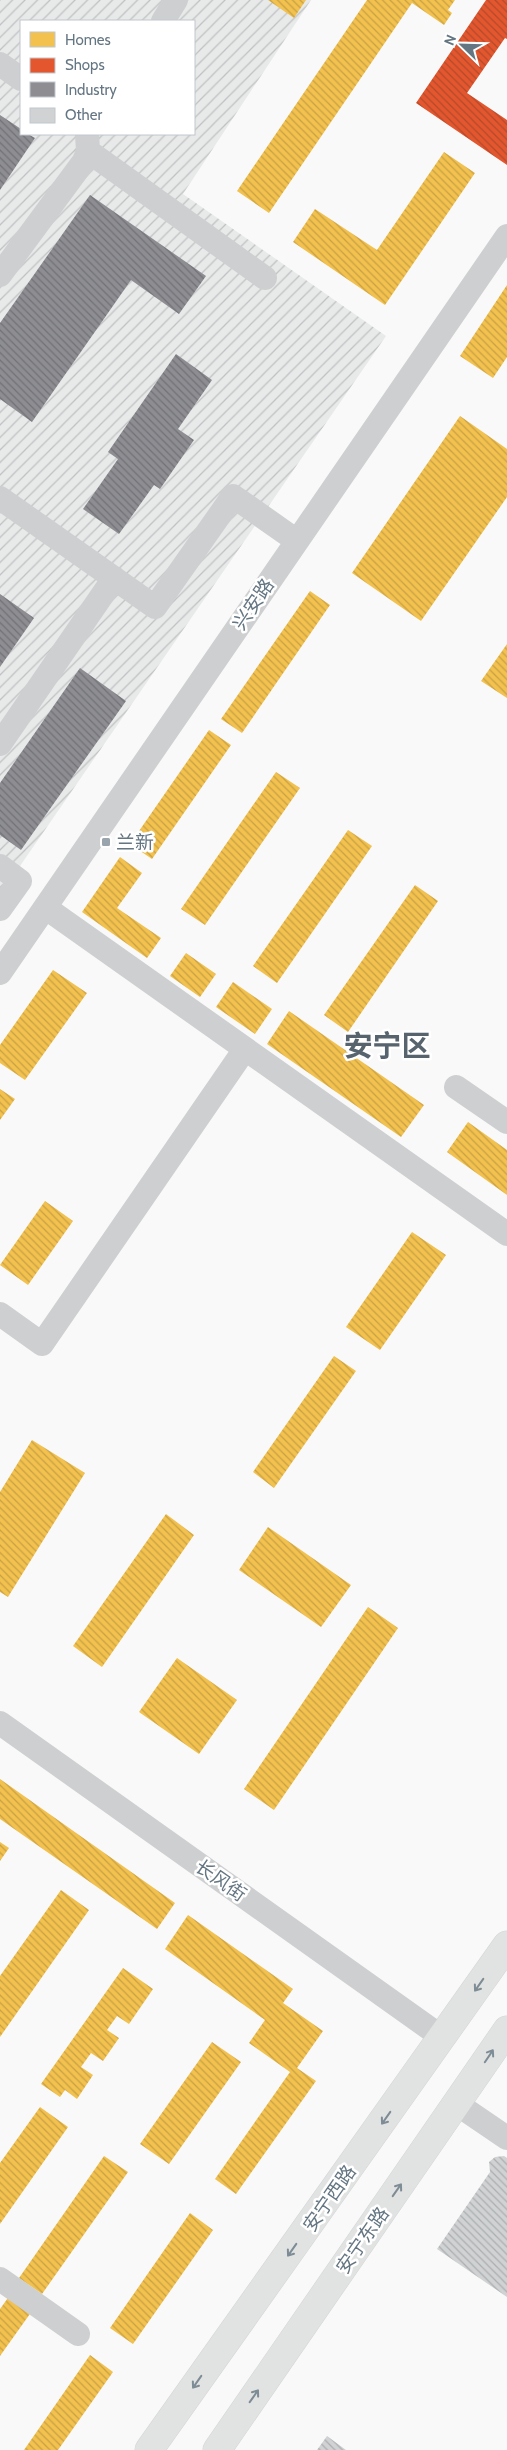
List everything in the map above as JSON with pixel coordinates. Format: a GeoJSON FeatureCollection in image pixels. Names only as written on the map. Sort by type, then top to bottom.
{"type":"FeatureCollection","features":[{"type":"Feature","properties":{"kind":"main road","name":"安宁西路"},"geometry":{"type":"LineString","coordinates":[[149,2450],[507,1944]]}},
{"type":"Feature","properties":{"kind":"main road","name":"安宁东路"},"geometry":{"type":"LineString","coordinates":[[217,2450],[507,2030]]}},
{"type":"Feature","properties":{"kind":"street"},"geometry":{"type":"LineString","coordinates":[[164,20],[176,0]]}},
{"type":"Feature","properties":{"kind":"street"},"geometry":{"type":"LineString","coordinates":[[0,64],[20,78]]}},
{"type":"Feature","properties":{"kind":"street"},"geometry":{"type":"LineString","coordinates":[[0,276],[84,161],[88,142],[264,278]]}},
{"type":"Feature","properties":{"kind":"street","name":"兴安路"},"geometry":{"type":"LineString","coordinates":[[0,973],[507,236]]}},
{"type":"Feature","properties":{"kind":"street"},"geometry":{"type":"LineString","coordinates":[[1,501],[154,607],[233,496],[297,541]]}},
{"type":"Feature","properties":{"kind":"street"},"geometry":{"type":"LineString","coordinates":[[0,744],[114,578]]}},
{"type":"Feature","properties":{"kind":"street"},"geometry":{"type":"LineString","coordinates":[[0,866],[20,880],[0,909]]}},
{"type":"Feature","properties":{"kind":"street"},"geometry":{"type":"LineString","coordinates":[[46,908],[507,1234]]}},
{"type":"Feature","properties":{"kind":"street"},"geometry":{"type":"LineString","coordinates":[[0,1314],[42,1344],[245,1049]]}},
{"type":"Feature","properties":{"kind":"street"},"geometry":{"type":"LineString","coordinates":[[456,1088],[507,1122]]}},
{"type":"Feature","properties":{"kind":"street","name":"长风街"},"geometry":{"type":"LineString","coordinates":[[0,1723],[442,2038]]}},
{"type":"Feature","properties":{"kind":"street"},"geometry":{"type":"LineString","coordinates":[[457,2104],[507,2138]]}},
{"type":"Feature","properties":{"kind":"street"},"geometry":{"type":"LineString","coordinates":[[0,2279],[78,2334]]}},
{"type":"Feature","properties":{"kind":"shaded area"},"geometry":{"type":"Polygon","coordinates":[[[0,0],[311,0],[183,194],[386,336],[0,895],[0,0]]]}},
{"type":"Feature","properties":{"kind":"building: Homes"},"geometry":{"type":"Polygon","coordinates":[[[268,0],[306,0],[294,18],[268,0]]]}},
{"type":"Feature","properties":{"kind":"building: Homes"},"geometry":{"type":"Polygon","coordinates":[[[367,0],[455,0],[448,10],[452,13],[444,25],[412,3],[269,213],[237,191],[367,0]]]}},
{"type":"Feature","properties":{"kind":"building: Homes"},"geometry":{"type":"Polygon","coordinates":[[[444,152],[475,173],[385,305],[293,242],[315,209],[377,250],[444,152]]]}},
{"type":"Feature","properties":{"kind":"building: Homes"},"geometry":{"type":"Polygon","coordinates":[[[507,285],[507,357],[493,378],[460,356],[507,285]]]}},
{"type":"Feature","properties":{"kind":"building: Homes"},"geometry":{"type":"Polygon","coordinates":[[[460,416],[507,449],[507,497],[421,621],[352,573],[460,416]]]}},
{"type":"Feature","properties":{"kind":"building: Homes"},"geometry":{"type":"Polygon","coordinates":[[[310,591],[330,605],[242,733],[221,719],[310,591]]]}},
{"type":"Feature","properties":{"kind":"building: Homes"},"geometry":{"type":"Polygon","coordinates":[[[507,644],[507,698],[481,681],[507,644]]]}},
{"type":"Feature","properties":{"kind":"building: Homes"},"geometry":{"type":"Polygon","coordinates":[[[209,730],[231,745],[152,859],[130,844],[209,730]]]}},
{"type":"Feature","properties":{"kind":"building: Homes"},"geometry":{"type":"Polygon","coordinates":[[[276,772],[300,788],[205,925],[181,909],[276,772]]]}},
{"type":"Feature","properties":{"kind":"building: Homes"},"geometry":{"type":"Polygon","coordinates":[[[348,830],[372,846],[277,983],[253,966],[348,830]]]}},
{"type":"Feature","properties":{"kind":"building: Homes"},"geometry":{"type":"Polygon","coordinates":[[[120,857],[142,873],[117,908],[161,938],[147,958],[82,912],[120,857]]]}},
{"type":"Feature","properties":{"kind":"building: Homes"},"geometry":{"type":"Polygon","coordinates":[[[415,885],[438,901],[348,1032],[324,1015],[415,885]]]}},
{"type":"Feature","properties":{"kind":"building: Homes"},"geometry":{"type":"Polygon","coordinates":[[[186,953],[216,974],[200,997],[170,976],[186,953]]]}},
{"type":"Feature","properties":{"kind":"building: Homes"},"geometry":{"type":"Polygon","coordinates":[[[53,970],[87,993],[25,1080],[0,1063],[0,1045],[53,970]]]}},
{"type":"Feature","properties":{"kind":"building: Homes"},"geometry":{"type":"Polygon","coordinates":[[[233,982],[272,1009],[255,1034],[216,1007],[233,982]]]}},
{"type":"Feature","properties":{"kind":"building: Homes"},"geometry":{"type":"Polygon","coordinates":[[[289,1011],[424,1105],[401,1137],[267,1044],[289,1011]]]}},
{"type":"Feature","properties":{"kind":"building: Homes"},"geometry":{"type":"Polygon","coordinates":[[[0,1089],[15,1099],[0,1120],[0,1089]]]}},
{"type":"Feature","properties":{"kind":"building: Homes"},"geometry":{"type":"Polygon","coordinates":[[[468,1122],[507,1150],[507,1195],[447,1152],[468,1122]]]}},
{"type":"Feature","properties":{"kind":"building: Homes"},"geometry":{"type":"Polygon","coordinates":[[[45,1201],[73,1221],[28,1285],[0,1265],[45,1201]]]}},
{"type":"Feature","properties":{"kind":"building: Homes"},"geometry":{"type":"Polygon","coordinates":[[[412,1232],[446,1255],[380,1350],[346,1327],[412,1232]]]}},
{"type":"Feature","properties":{"kind":"building: Homes"},"geometry":{"type":"Polygon","coordinates":[[[334,1356],[356,1371],[274,1488],[253,1472],[334,1356]]]}},
{"type":"Feature","properties":{"kind":"building: Homes"},"geometry":{"type":"Polygon","coordinates":[[[32,1440],[85,1473],[8,1597],[0,1592],[0,1492],[32,1440]]]}},
{"type":"Feature","properties":{"kind":"building: Homes"},"geometry":{"type":"Polygon","coordinates":[[[166,1514],[194,1535],[102,1667],[73,1646],[166,1514]]]}},
{"type":"Feature","properties":{"kind":"building: Homes"},"geometry":{"type":"Polygon","coordinates":[[[268,1527],[351,1585],[321,1627],[239,1570],[268,1527]]]}},
{"type":"Feature","properties":{"kind":"building: Homes"},"geometry":{"type":"Polygon","coordinates":[[[368,1607],[398,1628],[274,1810],[244,1789],[368,1607]]]}},
{"type":"Feature","properties":{"kind":"building: Homes"},"geometry":{"type":"Polygon","coordinates":[[[177,1658],[237,1700],[199,1754],[139,1712],[177,1658]]]}},
{"type":"Feature","properties":{"kind":"building: Homes"},"geometry":{"type":"Polygon","coordinates":[[[0,1779],[175,1903],[157,1929],[0,1819],[0,1779]]]}},
{"type":"Feature","properties":{"kind":"building: Homes"},"geometry":{"type":"Polygon","coordinates":[[[0,1842],[9,1848],[0,1861],[0,1842]]]}},
{"type":"Feature","properties":{"kind":"building: Homes"},"geometry":{"type":"Polygon","coordinates":[[[61,1890],[89,1910],[0,2037],[0,1976],[61,1890]]]}},
{"type":"Feature","properties":{"kind":"building: Homes"},"geometry":{"type":"Polygon","coordinates":[[[188,1915],[293,1989],[283,2003],[323,2031],[297,2068],[316,2081],[236,2194],[215,2179],[290,2072],[249,2043],[265,2020],[165,1949],[188,1915]]]}},
{"type":"Feature","properties":{"kind":"building: Homes"},"geometry":{"type":"Polygon","coordinates":[[[123,1968],[153,1989],[129,2024],[117,2016],[107,2030],[119,2038],[103,2061],[91,2053],[81,2067],[93,2075],[77,2099],[65,2090],[60,2097],[41,2084],[123,1968]]]}},
{"type":"Feature","properties":{"kind":"building: Homes"},"geometry":{"type":"Polygon","coordinates":[[[212,2042],[241,2062],[169,2164],[140,2144],[212,2042]]]}},
{"type":"Feature","properties":{"kind":"building: Homes"},"geometry":{"type":"Polygon","coordinates":[[[40,2107],[68,2127],[0,2224],[0,2163],[40,2107]]]}},
{"type":"Feature","properties":{"kind":"building: Homes"},"geometry":{"type":"Polygon","coordinates":[[[104,2156],[128,2172],[42,2294],[19,2278],[104,2156]]]}},
{"type":"Feature","properties":{"kind":"building: Homes"},"geometry":{"type":"Polygon","coordinates":[[[190,2213],[213,2230],[133,2344],[110,2328],[190,2213]]]}},
{"type":"Feature","properties":{"kind":"building: Homes"},"geometry":{"type":"Polygon","coordinates":[[[10,2295],[32,2311],[0,2356],[0,2309],[10,2295]]]}},
{"type":"Feature","properties":{"kind":"building: Homes"},"geometry":{"type":"Polygon","coordinates":[[[90,2355],[113,2372],[58,2450],[24,2450],[90,2355]]]}},
{"type":"Feature","properties":{"kind":"building: Shops"},"geometry":{"type":"Polygon","coordinates":[[[486,0],[507,0],[507,39],[505,38],[467,93],[507,120],[507,165],[416,103],[486,0]]]}},
{"type":"Feature","properties":{"kind":"building: Industry"},"geometry":{"type":"Polygon","coordinates":[[[0,115],[20,128],[20,135],[30,135],[35,138],[0,190],[0,115]]]}},
{"type":"Feature","properties":{"kind":"building: Industry"},"geometry":{"type":"Polygon","coordinates":[[[90,195],[206,276],[179,314],[131,280],[32,422],[0,399],[0,323],[90,195]]]}},
{"type":"Feature","properties":{"kind":"building: Industry"},"geometry":{"type":"Polygon","coordinates":[[[176,354],[212,380],[178,429],[194,440],[160,489],[154,485],[119,534],[83,509],[118,459],[108,452],[176,354]]]}},
{"type":"Feature","properties":{"kind":"building: Industry"},"geometry":{"type":"Polygon","coordinates":[[[0,594],[34,618],[0,667],[0,594]]]}},
{"type":"Feature","properties":{"kind":"building: Industry"},"geometry":{"type":"Polygon","coordinates":[[[80,668],[126,701],[21,850],[0,835],[0,783],[80,668]]]}},
{"type":"Feature","properties":{"kind":"building: Other"},"geometry":{"type":"Polygon","coordinates":[[[504,2156],[507,2158],[507,2297],[437,2249],[490,2172],[489,2162],[495,2157],[504,2156]]]}},
{"type":"Feature","properties":{"kind":"building: Other"},"geometry":{"type":"Polygon","coordinates":[[[327,2436],[346,2450],[317,2450],[327,2436]]]}},
{"type":"Feature","properties":{"kind":"place","name":"兰新"},"geometry":{"type":"Point","coordinates":[106,842]}},
{"type":"Feature","properties":{"kind":"district","name":"安宁区"},"geometry":{"type":"Point","coordinates":[387,1046]}}]}
